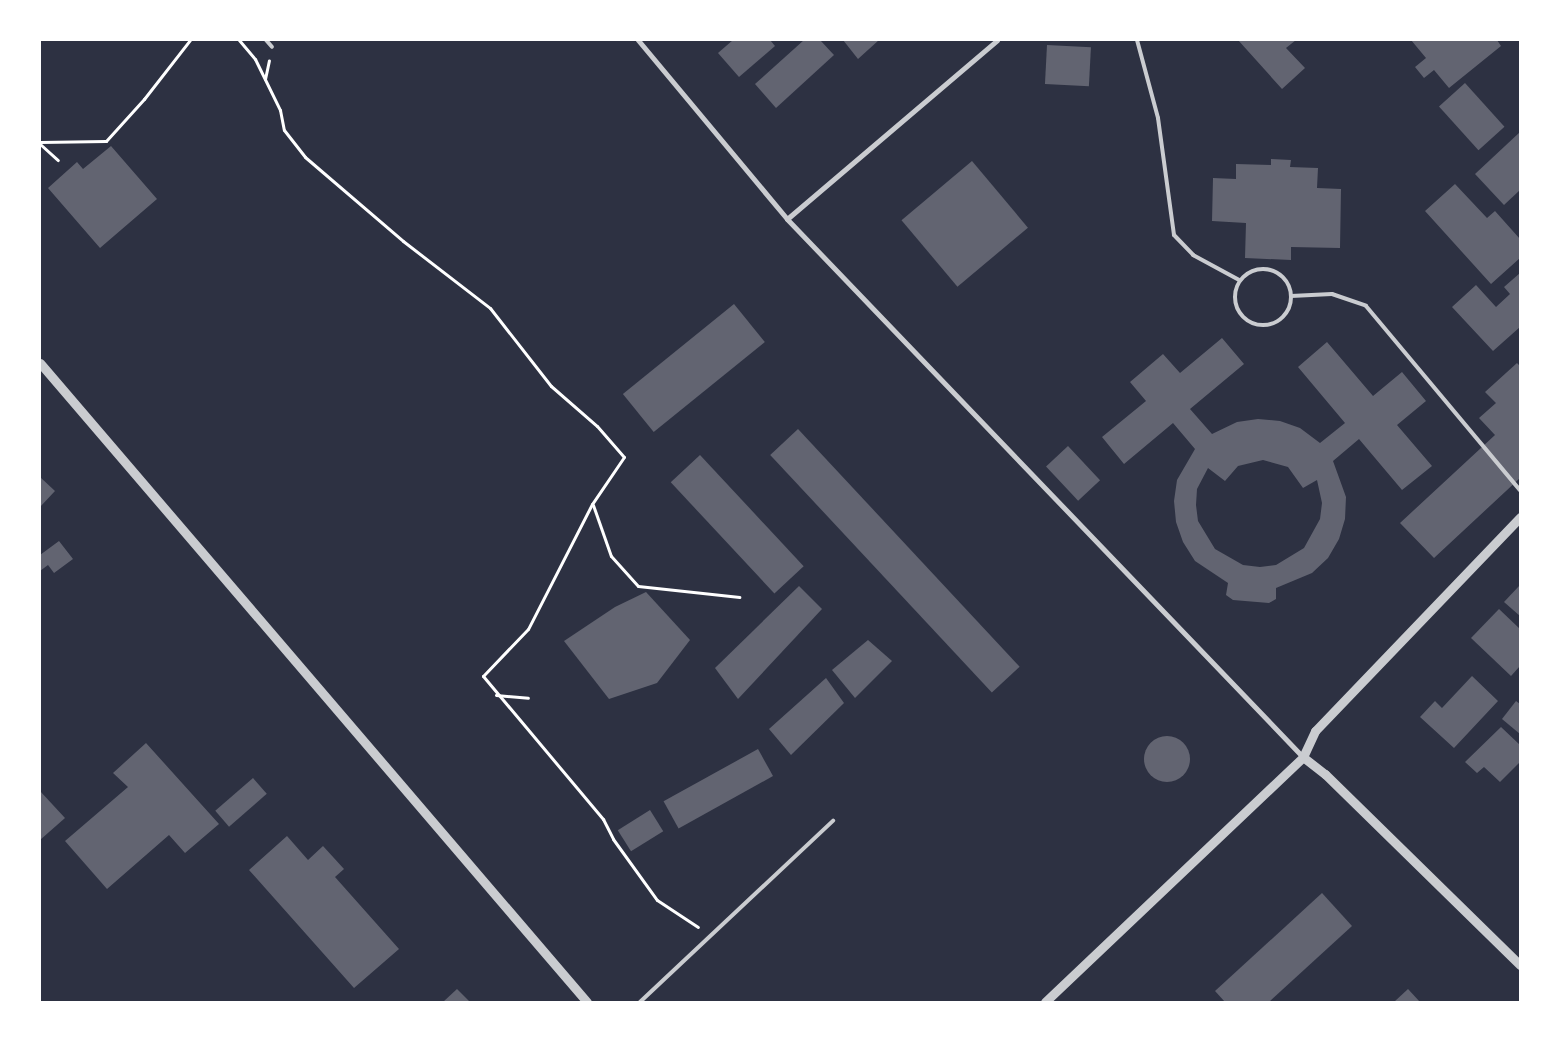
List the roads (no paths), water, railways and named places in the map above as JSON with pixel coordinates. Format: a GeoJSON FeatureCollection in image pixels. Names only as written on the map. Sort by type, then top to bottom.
{"type":"FeatureCollection","features":[{"type":"Feature","properties":{"kind":"street"},"geometry":{"type":"LineString","coordinates":[[638,40],[787,219],[1303,757],[1324,774],[1520,965]]}},
{"type":"Feature","properties":{"kind":"street"},"geometry":{"type":"LineString","coordinates":[[787,219],[997,40]]}},
{"type":"Feature","properties":{"kind":"street"},"geometry":{"type":"LineString","coordinates":[[40,364],[587,1002]]}},
{"type":"Feature","properties":{"kind":"street"},"geometry":{"type":"LineString","coordinates":[[1045,1002],[1303,757],[1315,731],[1520,517]]}},
{"type":"Feature","properties":{"kind":"lane"},"geometry":{"type":"LineString","coordinates":[[266,40],[272,47]]}},
{"type":"Feature","properties":{"kind":"lane"},"geometry":{"type":"LineString","coordinates":[[1137,40],[1158,118],[1174,235],[1193,255],[1239,280]]}},
{"type":"Feature","properties":{"kind":"lane"},"geometry":{"type":"LineString","coordinates":[[1270,269],[1286,279],[1291,296],[1290,304],[1280,319],[1263,325],[1255,324],[1240,314],[1234,298],[1239,280],[1253,270],[1270,269]]}},
{"type":"Feature","properties":{"kind":"lane"},"geometry":{"type":"LineString","coordinates":[[1291,296],[1332,294],[1366,306],[1520,490]]}},
{"type":"Feature","properties":{"kind":"lane"},"geometry":{"type":"LineString","coordinates":[[640,1002],[833,821]]}}]}
